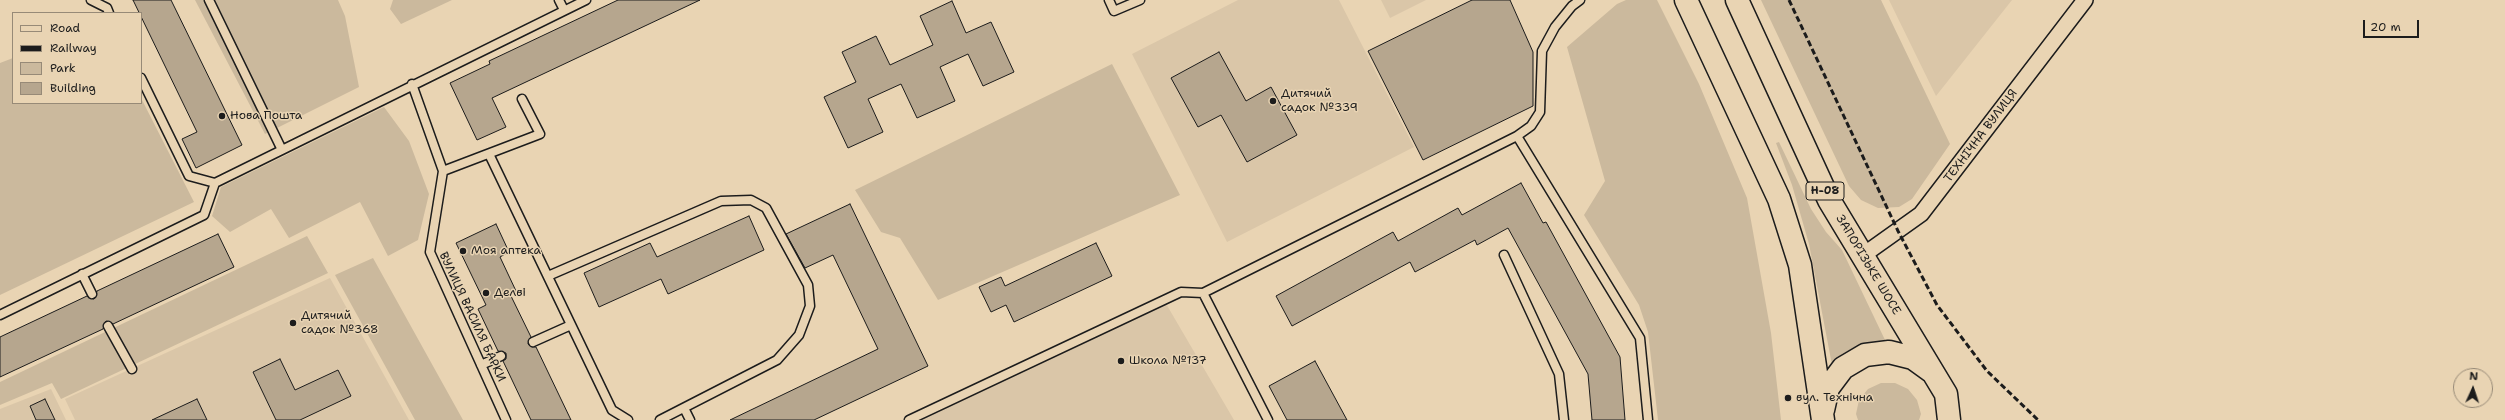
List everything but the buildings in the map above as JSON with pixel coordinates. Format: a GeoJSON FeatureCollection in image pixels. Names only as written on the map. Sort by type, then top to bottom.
{"type":"FeatureCollection","features":[{"type":"Feature","properties":{"kind":"main road","name":"Н-08"},"geometry":{"type":"LineString","coordinates":[[1686,0],[1779,199],[1800,265],[1823,416]]}},
{"type":"Feature","properties":{"kind":"main road","name":"ЗАПОРІЗЬКЕ ШОСЕ"},"geometry":{"type":"LineString","coordinates":[[1737,0],[1829,200],[1946,394],[1949,420]]}},
{"type":"Feature","properties":{"kind":"main road","name":"Н-08"},"geometry":{"type":"LineString","coordinates":[[1823,416],[1828,388],[1843,368],[1864,355],[1889,352],[1913,358],[1933,372]]}},
{"type":"Feature","properties":{"kind":"main road"},"geometry":{"type":"LineString","coordinates":[[1946,394],[1964,420]]}},
{"type":"Feature","properties":{"kind":"street","name":"ТЕХНІЧНА ВУЛИЦЯ"},"geometry":{"type":"LineString","coordinates":[[1862,256],[1921,214],[2085,0]]}},
{"type":"Feature","properties":{"kind":"lane"},"geometry":{"type":"LineString","coordinates":[[91,0],[107,8],[109,12]]}},
{"type":"Feature","properties":{"kind":"lane"},"geometry":{"type":"LineString","coordinates":[[210,0],[282,150]]}},
{"type":"Feature","properties":{"kind":"lane"},"geometry":{"type":"LineString","coordinates":[[559,0],[564,10]]}},
{"type":"Feature","properties":{"kind":"lane"},"geometry":{"type":"LineString","coordinates":[[142,80],[189,176],[214,182],[586,0]]}},
{"type":"Feature","properties":{"kind":"lane"},"geometry":{"type":"LineString","coordinates":[[1109,0],[1114,11],[1140,0]]}},
{"type":"Feature","properties":{"kind":"lane"},"geometry":{"type":"LineString","coordinates":[[909,420],[1181,292],[1203,293],[1518,136],[1531,126],[1540,112],[1542,51],[1555,26],[1572,6],[1580,0]]}},
{"type":"Feature","properties":{"kind":"lane","name":"ВУЛИЦЯ ВАСИЛЯ БАРКИ"},"geometry":{"type":"LineString","coordinates":[[412,84],[443,171],[430,252],[506,420]]}},
{"type":"Feature","properties":{"kind":"lane"},"geometry":{"type":"LineString","coordinates":[[443,171],[540,134],[522,99]]}},
{"type":"Feature","properties":{"kind":"lane"},"geometry":{"type":"LineString","coordinates":[[1518,136],[1640,338],[1648,420]]}},
{"type":"Feature","properties":{"kind":"lane"},"geometry":{"type":"LineString","coordinates":[[489,154],[612,410],[628,420]]}},
{"type":"Feature","properties":{"kind":"lane"},"geometry":{"type":"LineString","coordinates":[[0,315],[204,215],[214,182]]}},
{"type":"Feature","properties":{"kind":"lane"},"geometry":{"type":"LineString","coordinates":[[548,276],[721,201],[751,200],[766,208],[808,285],[810,306],[799,335],[777,360],[660,420]]}},
{"type":"Feature","properties":{"kind":"lane"},"geometry":{"type":"LineString","coordinates":[[1504,255],[1559,374],[1564,420]]}},
{"type":"Feature","properties":{"kind":"lane"},"geometry":{"type":"LineString","coordinates":[[82,274],[92,294]]}},
{"type":"Feature","properties":{"kind":"lane"},"geometry":{"type":"LineString","coordinates":[[1203,293],[1268,420]]}},
{"type":"Feature","properties":{"kind":"lane"},"geometry":{"type":"LineString","coordinates":[[533,342],[571,325]]}},
{"type":"Feature","properties":{"kind":"lane"},"geometry":{"type":"LineString","coordinates":[[108,326],[132,369]]}},
{"type":"Feature","properties":{"kind":"lane"},"geometry":{"type":"LineString","coordinates":[[481,365],[500,356]]}},
{"type":"Feature","properties":{"kind":"lane"},"geometry":{"type":"LineString","coordinates":[[684,408],[690,420]]}},
{"type":"Feature","properties":{"kind":"shaded area","name":"Дитячий садок №339"},"geometry":{"type":"Polygon","coordinates":[[[1238,0],[1339,0],[1414,147],[1227,242],[1132,54],[1238,0]]]}},
{"type":"Feature","properties":{"kind":"shaded area"},"geometry":{"type":"Polygon","coordinates":[[[1381,0],[1426,0],[1390,18],[1381,0]]]}},
{"type":"Feature","properties":{"kind":"shaded area"},"geometry":{"type":"Polygon","coordinates":[[[1889,0],[2012,0],[1936,96],[1889,0]]]}},
{"type":"Feature","properties":{"kind":"shaded area","name":"Дитячий садок №368"},"geometry":{"type":"Polygon","coordinates":[[[330,278],[409,420],[75,420],[65,399],[330,278]]]}},
{"type":"Feature","properties":{"kind":"shaded area","name":"Школа №137"},"geometry":{"type":"Polygon","coordinates":[[[1165,302],[1234,420],[918,420],[1165,302]]]}},
{"type":"Feature","properties":{"kind":"shaded area"},"geometry":{"type":"Polygon","coordinates":[[[51,389],[66,420],[0,420],[0,409],[51,389]]]}},
{"type":"Feature","properties":{"kind":"green space"},"geometry":{"type":"Polygon","coordinates":[[[195,0],[338,0],[345,16],[359,87],[265,134],[195,0]]]}},
{"type":"Feature","properties":{"kind":"green space"},"geometry":{"type":"Polygon","coordinates":[[[393,0],[452,0],[401,24],[390,9],[393,0]]]}},
{"type":"Feature","properties":{"kind":"green space"},"geometry":{"type":"Polygon","coordinates":[[[1626,0],[1657,0],[1699,84],[1747,198],[1771,333],[1781,420],[1658,420],[1648,332],[1639,305],[1584,215],[1605,181],[1567,47],[1617,4],[1626,0]]]}},
{"type":"Feature","properties":{"kind":"green space"},"geometry":{"type":"Polygon","coordinates":[[[1761,0],[1881,0],[1950,144],[1912,199],[1899,207],[1878,208],[1861,200],[1849,186],[1761,0]]]}},
{"type":"Feature","properties":{"kind":"green space"},"geometry":{"type":"Polygon","coordinates":[[[12,58],[12,104],[142,104],[142,100],[194,202],[0,295],[0,63],[12,58]]]}},
{"type":"Feature","properties":{"kind":"green space"},"geometry":{"type":"Polygon","coordinates":[[[1112,64],[1180,195],[938,300],[900,238],[881,232],[855,190],[1112,64]]]}},
{"type":"Feature","properties":{"kind":"green space"},"geometry":{"type":"Polygon","coordinates":[[[384,107],[409,141],[429,194],[418,240],[388,256],[360,202],[289,238],[271,209],[230,232],[212,216],[221,187],[384,107]]]}},
{"type":"Feature","properties":{"kind":"green space"},"geometry":{"type":"Polygon","coordinates":[[[1779,142],[1811,209],[1826,232],[1842,250],[1885,340],[1855,347],[1842,354],[1832,365],[1809,244],[1792,185],[1776,143],[1779,142]]]}},
{"type":"Feature","properties":{"kind":"green space"},"geometry":{"type":"Polygon","coordinates":[[[307,236],[328,273],[61,399],[52,383],[0,405],[0,382],[307,236]]]}},
{"type":"Feature","properties":{"kind":"green space"},"geometry":{"type":"Polygon","coordinates":[[[373,258],[463,420],[415,420],[335,275],[373,258]]]}},
{"type":"Feature","properties":{"kind":"green space"},"geometry":{"type":"Polygon","coordinates":[[[1881,383],[1895,383],[1908,389],[1917,400],[1921,414],[1919,420],[1858,420],[1856,414],[1859,400],[1868,389],[1881,383]]]}},
{"type":"Feature","properties":{"kind":"railway"},"geometry":{"type":"LineString","coordinates":[[1789,0],[1898,231],[1937,305],[1987,371],[2038,420]]}},
{"type":"Feature","properties":{"kind":"place","name":"Дитячий садок №339"},"geometry":{"type":"Point","coordinates":[1273,101]}},
{"type":"Feature","properties":{"kind":"place","name":"Нова Пошта"},"geometry":{"type":"Point","coordinates":[222,116]}},
{"type":"Feature","properties":{"kind":"place","name":"Моя аптека"},"geometry":{"type":"Point","coordinates":[463,251]}},
{"type":"Feature","properties":{"kind":"place","name":"Делві"},"geometry":{"type":"Point","coordinates":[486,293]}},
{"type":"Feature","properties":{"kind":"place","name":"Дитячий садок №368"},"geometry":{"type":"Point","coordinates":[293,323]}},
{"type":"Feature","properties":{"kind":"place","name":"Школа №137"},"geometry":{"type":"Point","coordinates":[1121,361]}},
{"type":"Feature","properties":{"kind":"place","name":"вул. Технічна"},"geometry":{"type":"Point","coordinates":[1788,398]}}]}
